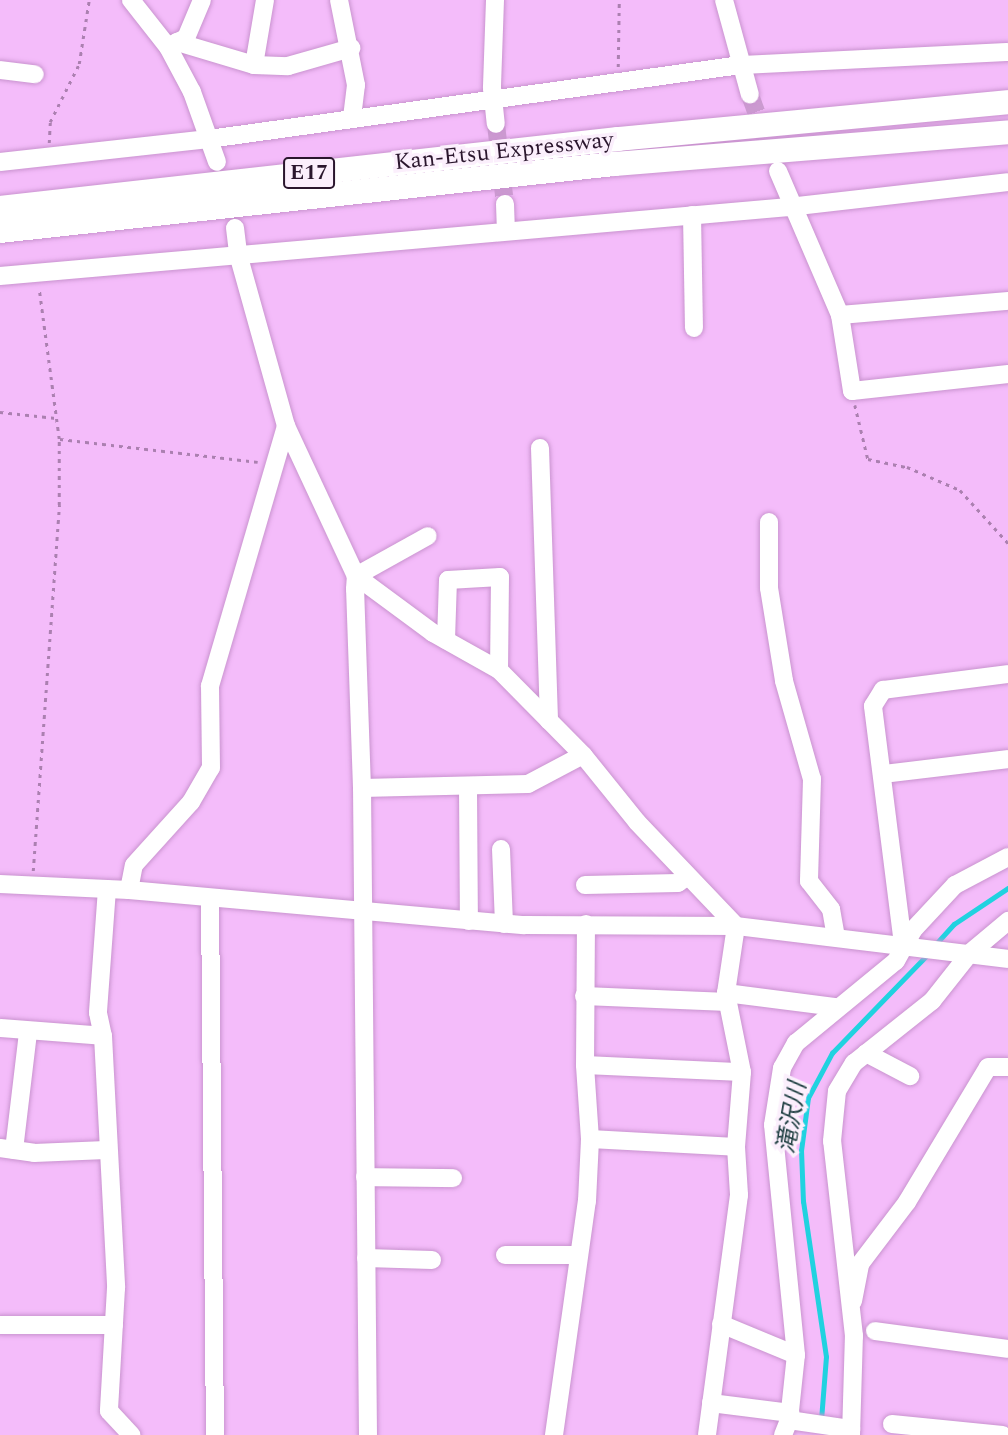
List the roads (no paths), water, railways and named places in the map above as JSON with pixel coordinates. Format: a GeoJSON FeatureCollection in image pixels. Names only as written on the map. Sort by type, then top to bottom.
{"type":"FeatureCollection","features":[{"type":"Feature","properties":{"kind":"highway","name":"Kan-Etsu Expressway"},"geometry":{"type":"LineString","coordinates":[[0,208],[618,139],[1008,102]]}},
{"type":"Feature","properties":{"kind":"highway","name":"Kan-Etsu Expressway"},"geometry":{"type":"LineString","coordinates":[[0,231],[614,164],[1008,132]]}},
{"type":"Feature","properties":{"kind":"street"},"geometry":{"type":"LineString","coordinates":[[131,0],[173,45],[217,162]]}},
{"type":"Feature","properties":{"kind":"street"},"geometry":{"type":"LineString","coordinates":[[173,45],[186,38],[202,0]]}},
{"type":"Feature","properties":{"kind":"street"},"geometry":{"type":"LineString","coordinates":[[254,65],[265,0]]}},
{"type":"Feature","properties":{"kind":"street"},"geometry":{"type":"LineString","coordinates":[[339,0],[351,48],[356,85],[352,116]]}},
{"type":"Feature","properties":{"kind":"street"},"geometry":{"type":"LineString","coordinates":[[495,0],[496,124]]}},
{"type":"Feature","properties":{"kind":"street"},"geometry":{"type":"LineString","coordinates":[[724,0],[750,95]]}},
{"type":"Feature","properties":{"kind":"street"},"geometry":{"type":"LineString","coordinates":[[173,45],[254,65],[288,66],[351,48]]}},
{"type":"Feature","properties":{"kind":"street"},"geometry":{"type":"LineString","coordinates":[[0,162],[209,139],[352,116],[494,101],[741,65],[1008,51]]}},
{"type":"Feature","properties":{"kind":"street"},"geometry":{"type":"LineString","coordinates":[[0,70],[35,74]]}},
{"type":"Feature","properties":{"kind":"street"},"geometry":{"type":"LineString","coordinates":[[778,171],[789,207],[839,315],[852,391],[1008,374]]}},
{"type":"Feature","properties":{"kind":"street"},"geometry":{"type":"LineString","coordinates":[[0,276],[789,207],[1008,182]]}},
{"type":"Feature","properties":{"kind":"street"},"geometry":{"type":"LineString","coordinates":[[505,204],[506,231]]}},
{"type":"Feature","properties":{"kind":"street"},"geometry":{"type":"LineString","coordinates":[[692,215],[694,328]]}},
{"type":"Feature","properties":{"kind":"street"},"geometry":{"type":"LineString","coordinates":[[235,228],[238,254],[286,426],[356,576],[362,788],[368,1435]]}},
{"type":"Feature","properties":{"kind":"street"},"geometry":{"type":"LineString","coordinates":[[839,315],[1008,302]]}},
{"type":"Feature","properties":{"kind":"street"},"geometry":{"type":"LineString","coordinates":[[130,890],[134,865],[191,802],[211,768],[210,686],[286,426]]}},
{"type":"Feature","properties":{"kind":"street"},"geometry":{"type":"LineString","coordinates":[[540,448],[549,721]]}},
{"type":"Feature","properties":{"kind":"street"},"geometry":{"type":"LineString","coordinates":[[769,522],[769,588],[783,681],[812,779],[808,881],[831,909],[836,936]]}},
{"type":"Feature","properties":{"kind":"street"},"geometry":{"type":"LineString","coordinates":[[356,576],[428,536]]}},
{"type":"Feature","properties":{"kind":"street"},"geometry":{"type":"LineString","coordinates":[[356,576],[446,640],[499,670],[583,755],[688,876],[736,926]]}},
{"type":"Feature","properties":{"kind":"street"},"geometry":{"type":"LineString","coordinates":[[446,640],[448,580],[500,577],[499,670]]}},
{"type":"Feature","properties":{"kind":"street"},"geometry":{"type":"LineString","coordinates":[[904,944],[873,706],[883,690],[1008,674]]}},
{"type":"Feature","properties":{"kind":"street"},"geometry":{"type":"LineString","coordinates":[[362,788],[468,788],[528,784],[583,755]]}},
{"type":"Feature","properties":{"kind":"street"},"geometry":{"type":"LineString","coordinates":[[883,774],[1008,759]]}},
{"type":"Feature","properties":{"kind":"street"},"geometry":{"type":"LineString","coordinates":[[468,788],[469,921]]}},
{"type":"Feature","properties":{"kind":"street"},"geometry":{"type":"LineString","coordinates":[[501,849],[504,924]]}},
{"type":"Feature","properties":{"kind":"street"},"geometry":{"type":"LineString","coordinates":[[787,1423],[796,1355],[773,1125],[782,1068],[796,1043],[835,1007],[896,961],[904,944],[955,885],[1008,857]]}},
{"type":"Feature","properties":{"kind":"street"},"geometry":{"type":"LineString","coordinates":[[585,885],[678,883],[688,876]]}},
{"type":"Feature","properties":{"kind":"street"},"geometry":{"type":"LineString","coordinates":[[0,884],[130,890],[504,924],[736,926],[904,944],[1008,959]]}},
{"type":"Feature","properties":{"kind":"street"},"geometry":{"type":"LineString","coordinates":[[107,890],[98,1013],[103,1036],[106,1150],[116,1288],[109,1411],[131,1435]]}},
{"type":"Feature","properties":{"kind":"street"},"geometry":{"type":"LineString","coordinates":[[210,899],[215,1435]]}},
{"type":"Feature","properties":{"kind":"street"},"geometry":{"type":"LineString","coordinates":[[711,1403],[787,1423],[812,1423],[851,1432],[854,1336],[832,1141],[837,1091],[854,1063],[932,1001],[970,953],[1008,922]]}},
{"type":"Feature","properties":{"kind":"street"},"geometry":{"type":"LineString","coordinates":[[554,1435],[579,1255],[590,1139],[585,1065],[586,924]]}},
{"type":"Feature","properties":{"kind":"street"},"geometry":{"type":"LineString","coordinates":[[707,1435],[738,1195],[736,1147],[742,1072],[727,998],[736,926]]}},
{"type":"Feature","properties":{"kind":"street"},"geometry":{"type":"LineString","coordinates":[[584,996],[727,998],[835,1007]]}},
{"type":"Feature","properties":{"kind":"street"},"geometry":{"type":"LineString","coordinates":[[0,1028],[103,1036]]}},
{"type":"Feature","properties":{"kind":"street"},"geometry":{"type":"LineString","coordinates":[[29,1032],[7,1149],[106,1150]]}},
{"type":"Feature","properties":{"kind":"street"},"geometry":{"type":"LineString","coordinates":[[866,1053],[910,1076]]}},
{"type":"Feature","properties":{"kind":"street"},"geometry":{"type":"LineString","coordinates":[[585,1065],[742,1072]]}},
{"type":"Feature","properties":{"kind":"street"},"geometry":{"type":"LineString","coordinates":[[850,1316],[860,1264],[907,1202],[988,1067],[1008,1067]]}},
{"type":"Feature","properties":{"kind":"street"},"geometry":{"type":"LineString","coordinates":[[590,1139],[736,1147]]}},
{"type":"Feature","properties":{"kind":"street"},"geometry":{"type":"LineString","coordinates":[[365,1177],[453,1178]]}},
{"type":"Feature","properties":{"kind":"street"},"geometry":{"type":"LineString","coordinates":[[505,1255],[579,1255]]}},
{"type":"Feature","properties":{"kind":"street"},"geometry":{"type":"LineString","coordinates":[[366,1258],[432,1259]]}},
{"type":"Feature","properties":{"kind":"street"},"geometry":{"type":"LineString","coordinates":[[721,1324],[796,1355]]}},
{"type":"Feature","properties":{"kind":"street"},"geometry":{"type":"LineString","coordinates":[[0,1325],[114,1325]]}},
{"type":"Feature","properties":{"kind":"street"},"geometry":{"type":"LineString","coordinates":[[876,1331],[1008,1349]]}},
{"type":"Feature","properties":{"kind":"street"},"geometry":{"type":"LineString","coordinates":[[892,1424],[1002,1435]]}},
{"type":"Feature","properties":{"kind":"waterway","name":"滝沢川"},"geometry":{"type":"LineString","coordinates":[[935,945],[954,924],[1008,888]]}},
{"type":"Feature","properties":{"kind":"waterway","name":"滝沢川"},"geometry":{"type":"LineString","coordinates":[[821,1420],[826,1357],[803,1202],[801,1151],[808,1098],[832,1053],[927,955]]}},
{"type":"Feature","properties":{"kind":"tunnel"},"geometry":{"type":"LineString","coordinates":[[750,95],[774,161]]}},
{"type":"Feature","properties":{"kind":"tunnel"},"geometry":{"type":"LineString","coordinates":[[496,124],[505,204]]}}]}
